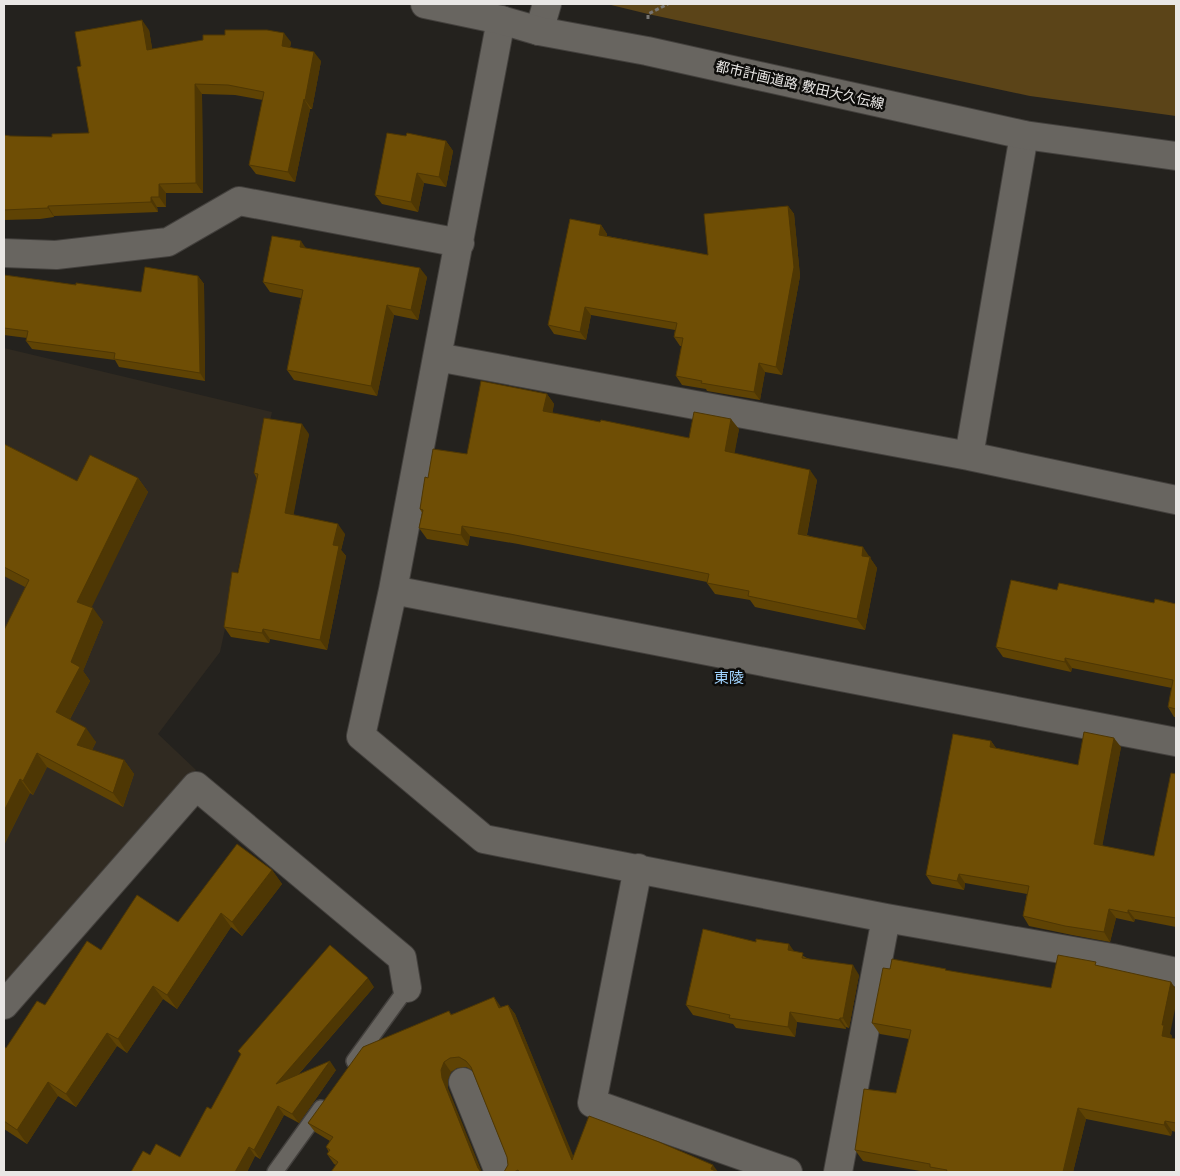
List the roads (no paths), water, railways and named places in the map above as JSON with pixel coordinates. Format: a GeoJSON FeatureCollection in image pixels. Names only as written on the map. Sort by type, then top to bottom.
{"type":"FeatureCollection","features":[{"type":"Feature","properties":{"kind":"street","name":"都市計画道路 敷田大久伝線"},"geometry":{"type":"LineString","coordinates":[[425,4],[501,20],[539,31],[647,51],[1024,136],[1176,156]]}},
{"type":"Feature","properties":{"kind":"street"},"geometry":{"type":"LineString","coordinates":[[539,31],[547,4]]}},
{"type":"Feature","properties":{"kind":"street"},"geometry":{"type":"LineString","coordinates":[[501,20],[393,590],[361,736],[484,839],[886,918],[1112,958],[1176,972]]}},
{"type":"Feature","properties":{"kind":"street"},"geometry":{"type":"LineString","coordinates":[[970,456],[1024,136]]}},
{"type":"Feature","properties":{"kind":"street"},"geometry":{"type":"LineString","coordinates":[[4,253],[56,255],[168,242],[238,201],[460,243]]}},
{"type":"Feature","properties":{"kind":"street"},"geometry":{"type":"LineString","coordinates":[[437,357],[970,456],[1176,500]]}},
{"type":"Feature","properties":{"kind":"street"},"geometry":{"type":"LineString","coordinates":[[393,590],[1176,742]]}},
{"type":"Feature","properties":{"kind":"street"},"geometry":{"type":"LineString","coordinates":[[4,1005],[196,786],[402,958],[407,988]]}},
{"type":"Feature","properties":{"kind":"street"},"geometry":{"type":"LineString","coordinates":[[638,868],[592,1103],[788,1172]]}},
{"type":"Feature","properties":{"kind":"street"},"geometry":{"type":"LineString","coordinates":[[838,1172],[886,918]]}},
{"type":"Feature","properties":{"kind":"street"},"geometry":{"type":"LineString","coordinates":[[463,1082],[499,1172]]}},
{"type":"Feature","properties":{"kind":"lane"},"geometry":{"type":"LineString","coordinates":[[344,1076],[407,988]]}},
{"type":"Feature","properties":{"kind":"lane"},"geometry":{"type":"LineString","coordinates":[[275,1172],[327,1100]]}},
{"type":"Feature","properties":{"kind":"district","name":"東陵"},"geometry":{"type":"Point","coordinates":[729,678]}}]}
